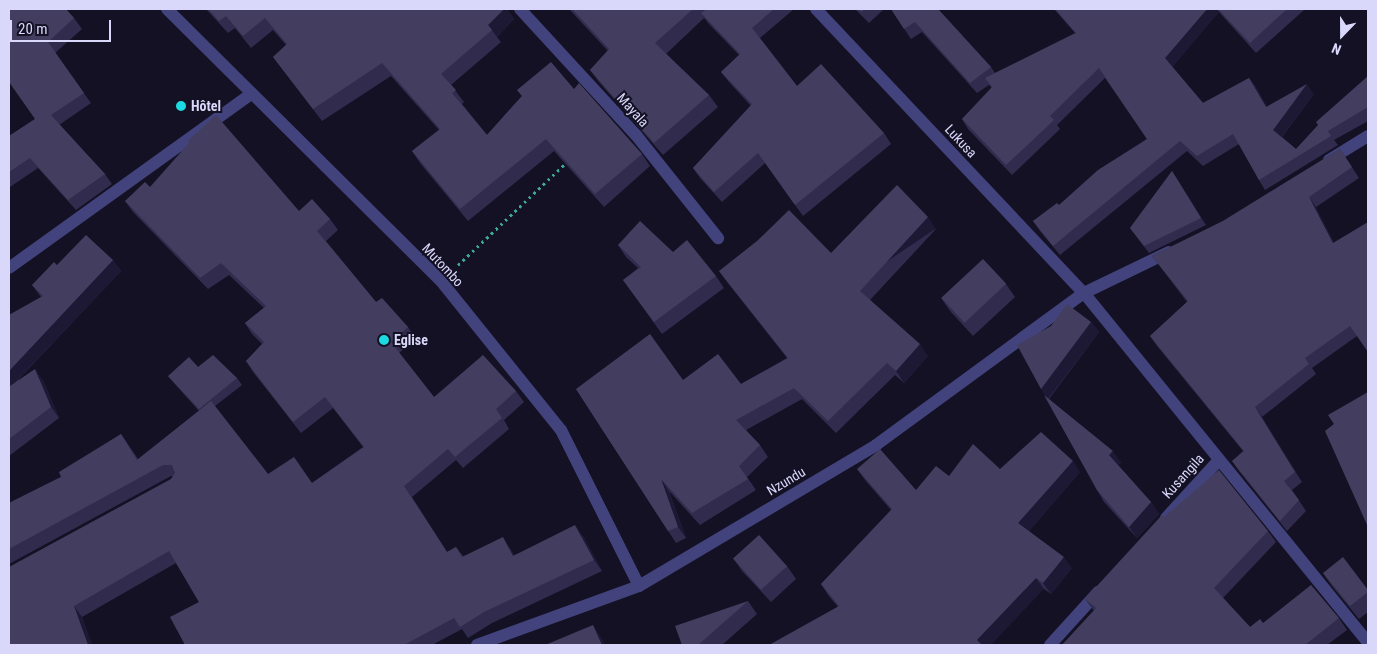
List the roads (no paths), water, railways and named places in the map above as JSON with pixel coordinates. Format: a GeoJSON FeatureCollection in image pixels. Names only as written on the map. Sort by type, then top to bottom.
{"type":"FeatureCollection","features":[{"type":"Feature","properties":{"kind":"street","name":"Mutombo"},"geometry":{"type":"LineString","coordinates":[[167,9],[250,95],[441,282],[561,430],[638,586]]}},
{"type":"Feature","properties":{"kind":"street","name":"Mayala"},"geometry":{"type":"LineString","coordinates":[[520,9],[636,135],[718,238]]}},
{"type":"Feature","properties":{"kind":"street","name":"Lukusa"},"geometry":{"type":"LineString","coordinates":[[816,9],[1084,293],[1218,461],[1368,643]]}},
{"type":"Feature","properties":{"kind":"street"},"geometry":{"type":"LineString","coordinates":[[9,268],[250,95]]}},
{"type":"Feature","properties":{"kind":"street"},"geometry":{"type":"LineString","coordinates":[[1318,167],[1368,136]]}},
{"type":"Feature","properties":{"kind":"street","name":"Nzundu"},"geometry":{"type":"LineString","coordinates":[[477,645],[638,586],[876,445],[1084,293],[1182,246]]}},
{"type":"Feature","properties":{"kind":"street","name":"Kusangila"},"geometry":{"type":"LineString","coordinates":[[1154,530],[1218,461]]}},
{"type":"Feature","properties":{"kind":"street"},"geometry":{"type":"LineString","coordinates":[[1050,645],[1110,580]]}},
{"type":"Feature","properties":{"kind":"place","name":"Hôtel"},"geometry":{"type":"Point","coordinates":[181,106]}},
{"type":"Feature","properties":{"kind":"place","name":"Eglise"},"geometry":{"type":"Point","coordinates":[384,340]}}]}
